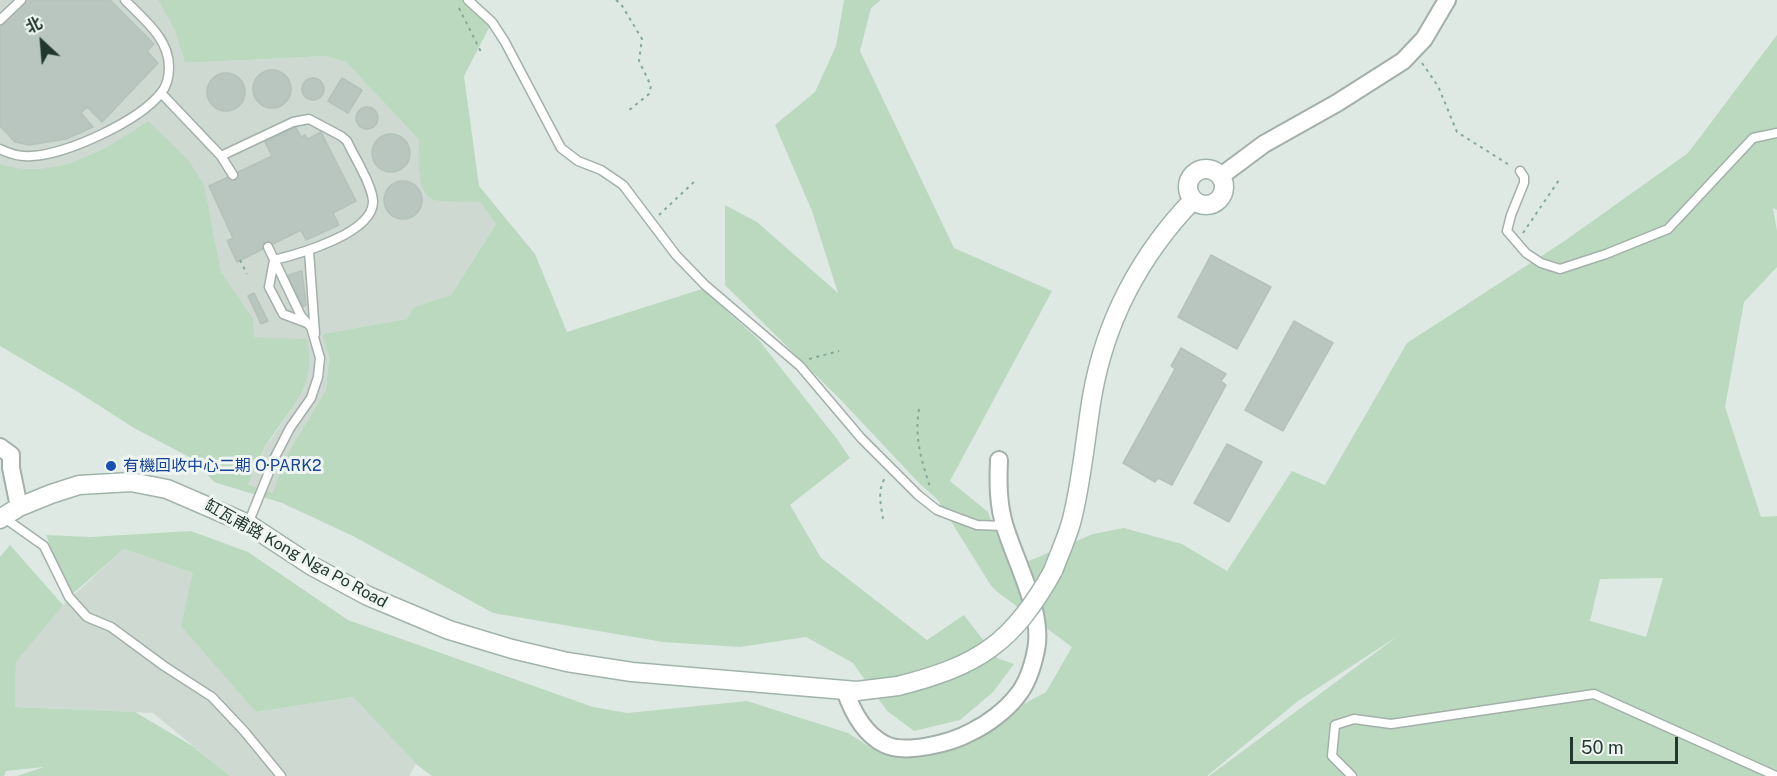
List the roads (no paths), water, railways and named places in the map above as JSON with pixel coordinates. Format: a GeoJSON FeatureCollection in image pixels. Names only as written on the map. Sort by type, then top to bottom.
{"type":"FeatureCollection","features":[{"type":"Feature","properties":{"kind":"street"},"geometry":{"type":"LineString","coordinates":[[1221,176],[1264,144],[1337,104],[1391,70],[1424,39],[1448,0]]}},
{"type":"Feature","properties":{"kind":"street"},"geometry":{"type":"LineString","coordinates":[[1203,169],[1209,169],[1221,176],[1225,189],[1216,203],[1205,206],[1193,200],[1188,192],[1193,175],[1203,169]]}},
{"type":"Feature","properties":{"kind":"street","name":"缸瓦甫路 Kong Nga Po Road"},"geometry":{"type":"LineString","coordinates":[[7,514],[51,494],[80,485],[131,482],[167,489],[248,524],[312,566],[368,596],[449,630],[512,649],[567,662],[632,672],[857,691],[898,686],[934,677],[967,663],[1005,637],[1022,620],[1053,571],[1073,516],[1092,395],[1112,324],[1147,256],[1167,228],[1193,200]]}},
{"type":"Feature","properties":{"kind":"street"},"geometry":{"type":"LineString","coordinates":[[0,447],[11,455],[7,514]]}},
{"type":"Feature","properties":{"kind":"street"},"geometry":{"type":"LineString","coordinates":[[845,690],[855,716],[867,731],[884,744],[898,748],[924,747],[971,733],[995,717],[1018,695],[1029,674],[1038,635],[1032,607],[1004,526],[999,501],[999,460]]}},
{"type":"Feature","properties":{"kind":"lane"},"geometry":{"type":"LineString","coordinates":[[0,20],[21,0]]}},
{"type":"Feature","properties":{"kind":"lane"},"geometry":{"type":"LineString","coordinates":[[0,149],[12,155],[32,156],[64,150],[97,136],[137,114],[161,93],[167,84],[169,66],[166,50],[157,33],[125,0]]}},
{"type":"Feature","properties":{"kind":"lane"},"geometry":{"type":"LineString","coordinates":[[468,0],[492,22],[506,42],[561,148],[578,161],[601,170],[623,185],[653,227],[684,263],[705,285],[800,366],[861,438],[918,495],[937,510],[977,525],[1004,526]]}},
{"type":"Feature","properties":{"kind":"lane"},"geometry":{"type":"LineString","coordinates":[[161,93],[220,156],[233,175]]}},
{"type":"Feature","properties":{"kind":"lane"},"geometry":{"type":"LineString","coordinates":[[220,156],[304,118],[309,118],[347,141],[370,190],[373,202],[370,215],[364,222],[309,251],[274,260]]}},
{"type":"Feature","properties":{"kind":"lane"},"geometry":{"type":"LineString","coordinates":[[1520,171],[1524,177],[1524,183],[1510,215],[1507,231],[1526,253],[1541,263],[1560,269],[1606,254],[1668,229],[1753,138],[1777,134]]}},
{"type":"Feature","properties":{"kind":"lane"},"geometry":{"type":"LineString","coordinates":[[268,247],[301,316],[315,337]]}},
{"type":"Feature","properties":{"kind":"lane"},"geometry":{"type":"LineString","coordinates":[[248,524],[275,457],[290,428],[311,398],[318,376],[320,358],[315,337],[309,251]]}},
{"type":"Feature","properties":{"kind":"lane"},"geometry":{"type":"LineString","coordinates":[[274,260],[270,287],[283,314],[307,323]]}},
{"type":"Feature","properties":{"kind":"lane"},"geometry":{"type":"LineString","coordinates":[[7,514],[44,546],[69,597],[87,616],[111,627],[164,666],[212,697],[281,776]]}},
{"type":"Feature","properties":{"kind":"lane"},"geometry":{"type":"LineString","coordinates":[[1352,776],[1332,756],[1335,725],[1354,719],[1391,724],[1594,694],[1776,776]]}},
{"type":"Feature","properties":{"kind":"place","name":"有機回收中心二期 O·PARK2"},"geometry":{"type":"Point","coordinates":[111,466]}}]}
